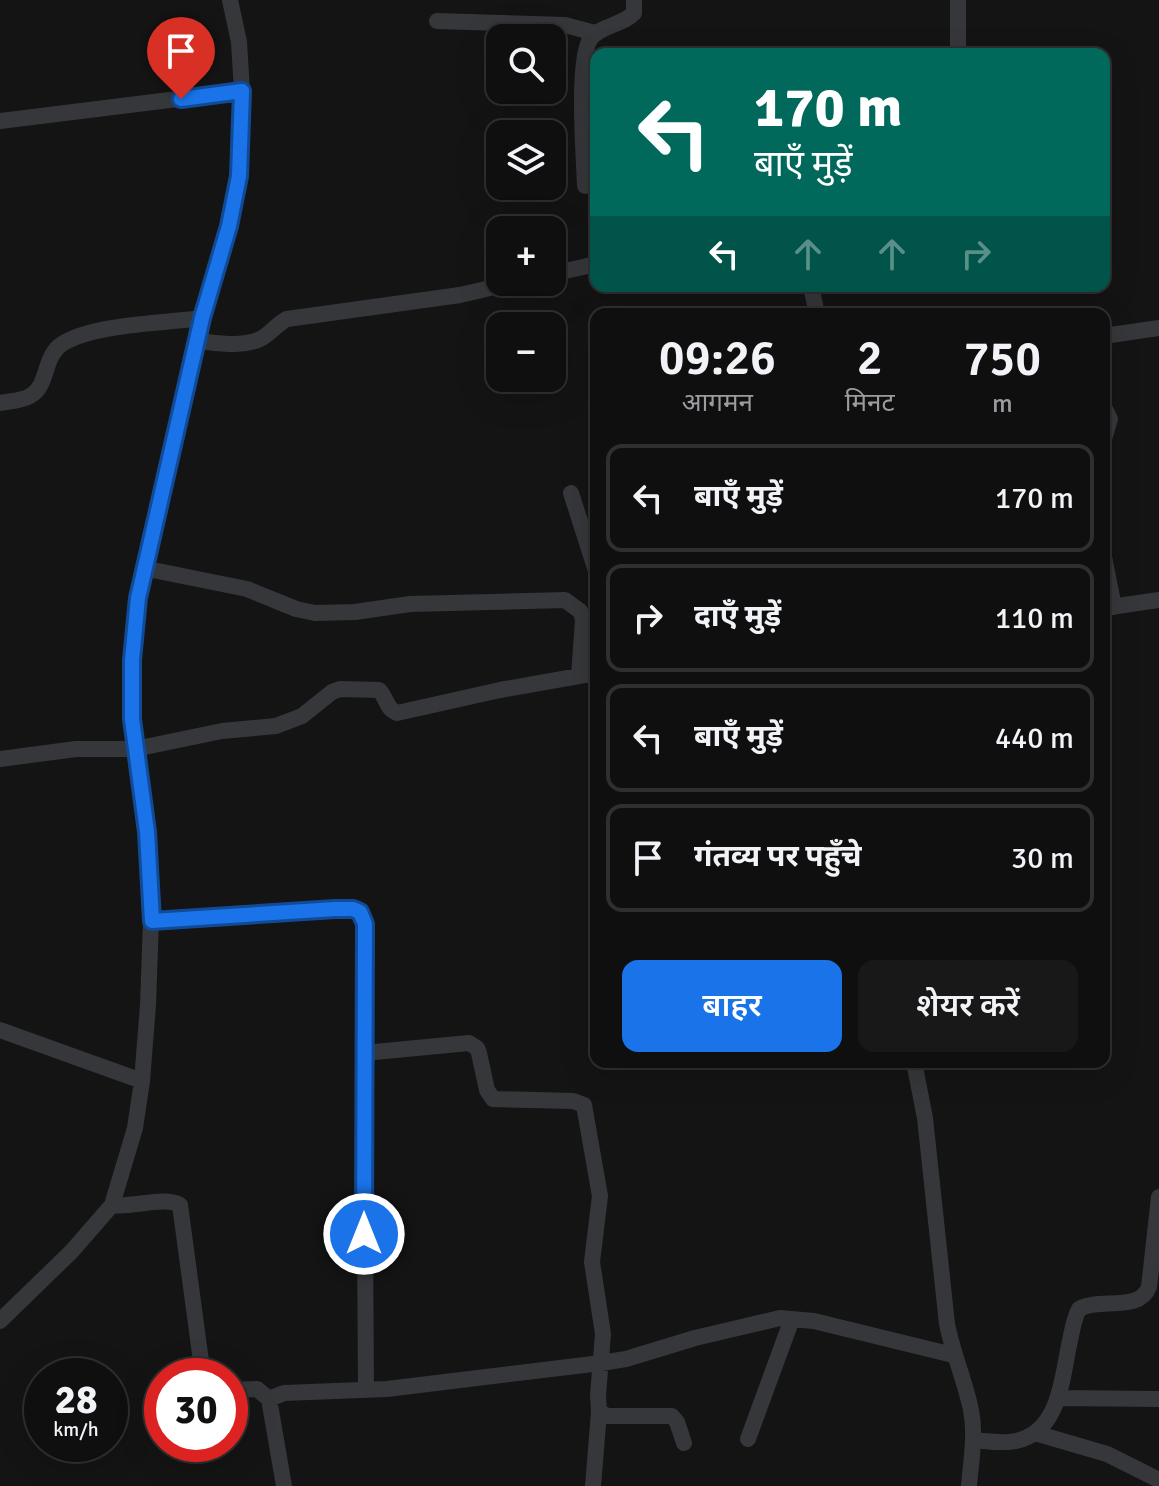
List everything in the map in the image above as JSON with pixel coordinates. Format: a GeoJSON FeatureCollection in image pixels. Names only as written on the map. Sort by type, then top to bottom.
{"type":"FeatureCollection","features":[{"type":"Feature","properties":{"kind":"street"},"geometry":{"type":"LineString","coordinates":[[0,1321],[72,1251],[112,1205],[135,1128],[142,1081],[152,921],[147,832],[132,719],[132,660],[143,568],[239,176],[242,91],[239,42],[230,0]]}},
{"type":"Feature","properties":{"kind":"street"},"geometry":{"type":"LineString","coordinates":[[585,186],[583,99],[588,41],[595,33],[629,19],[634,13],[634,0]]}},
{"type":"Feature","properties":{"kind":"street"},"geometry":{"type":"LineString","coordinates":[[958,0],[958,48]]}},
{"type":"Feature","properties":{"kind":"street"},"geometry":{"type":"LineString","coordinates":[[437,21],[565,25],[595,33]]}},
{"type":"Feature","properties":{"kind":"street"},"geometry":{"type":"LineString","coordinates":[[0,121],[242,91]]}},
{"type":"Feature","properties":{"kind":"street"},"geometry":{"type":"LineString","coordinates":[[566,271],[590,265]]}},
{"type":"Feature","properties":{"kind":"street"},"geometry":{"type":"LineString","coordinates":[[198,341],[244,344],[259,340],[287,319],[486,289]]}},
{"type":"Feature","properties":{"kind":"street"},"geometry":{"type":"LineString","coordinates":[[0,403],[30,397],[37,390],[56,348],[64,342],[109,329],[202,318]]}},
{"type":"Feature","properties":{"kind":"street"},"geometry":{"type":"LineString","coordinates":[[1110,335],[1159,328]]}},
{"type":"Feature","properties":{"kind":"street"},"geometry":{"type":"LineString","coordinates":[[571,493],[590,552]]}},
{"type":"Feature","properties":{"kind":"street"},"geometry":{"type":"LineString","coordinates":[[143,568],[247,589],[296,609],[315,613],[355,612],[410,604],[565,600],[580,611],[583,619],[579,676]]}},
{"type":"Feature","properties":{"kind":"street"},"geometry":{"type":"LineString","coordinates":[[1110,607],[1159,600]]}},
{"type":"Feature","properties":{"kind":"street"},"geometry":{"type":"LineString","coordinates":[[0,759],[76,749],[135,749],[222,731],[289,722],[302,716],[323,697],[340,689],[379,690],[388,707],[397,713],[590,674]]}},
{"type":"Feature","properties":{"kind":"street"},"geometry":{"type":"LineString","coordinates":[[152,921],[335,909],[360,912],[365,924],[366,1390]]}},
{"type":"Feature","properties":{"kind":"street"},"geometry":{"type":"LineString","coordinates":[[0,1030],[142,1081]]}},
{"type":"Feature","properties":{"kind":"street"},"geometry":{"type":"LineString","coordinates":[[364,1053],[469,1043],[477,1048],[487,1090],[493,1099],[573,1101],[584,1105],[600,1186],[600,1210],[592,1262],[602,1322],[593,1486]]}},
{"type":"Feature","properties":{"kind":"street"},"geometry":{"type":"LineString","coordinates":[[915,1068],[925,1118],[953,1355],[972,1413],[969,1486]]}},
{"type":"Feature","properties":{"kind":"street"},"geometry":{"type":"LineString","coordinates":[[973,1440],[1018,1441],[1035,1433],[1044,1424],[1058,1398],[1079,1309],[1091,1304],[1138,1300],[1148,1292],[1159,1197]]}},
{"type":"Feature","properties":{"kind":"street"},"geometry":{"type":"LineString","coordinates":[[112,1205],[163,1201],[176,1201],[180,1205],[201,1358]]}},
{"type":"Feature","properties":{"kind":"street"},"geometry":{"type":"LineString","coordinates":[[269,1399],[284,1393],[366,1390],[601,1363],[780,1318],[814,1321],[953,1355]]}},
{"type":"Feature","properties":{"kind":"street"},"geometry":{"type":"LineString","coordinates":[[748,1439],[792,1319]]}},
{"type":"Feature","properties":{"kind":"street"},"geometry":{"type":"LineString","coordinates":[[248,1389],[257,1389],[269,1399],[284,1486]]}},
{"type":"Feature","properties":{"kind":"street"},"geometry":{"type":"LineString","coordinates":[[1058,1398],[1159,1399]]}},
{"type":"Feature","properties":{"kind":"street"},"geometry":{"type":"LineString","coordinates":[[599,1412],[608,1416],[672,1416],[684,1443]]}},
{"type":"Feature","properties":{"kind":"street"},"geometry":{"type":"LineString","coordinates":[[1035,1433],[1107,1454],[1159,1480]]}},
{"type":"Feature","properties":{"kind":"route"},"geometry":{"type":"LineString","coordinates":[[181,99],[242,91],[242,125],[239,176],[229,226],[202,318],[138,598],[132,660],[132,719],[147,832],[152,921],[335,909],[360,912],[365,924],[364,1234]]}}]}
